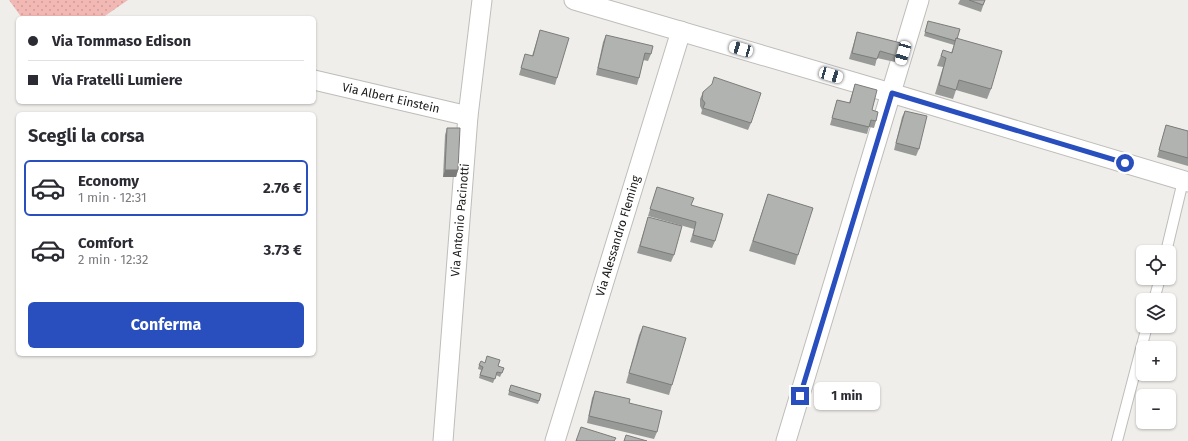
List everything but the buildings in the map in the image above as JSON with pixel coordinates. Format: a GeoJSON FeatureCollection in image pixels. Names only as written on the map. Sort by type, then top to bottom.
{"type":"FeatureCollection","features":[{"type":"Feature","properties":{"kind":"street","name":"Via Antonio Pacinotti"},"geometry":{"type":"LineString","coordinates":[[443,441],[468,116],[482,0]]}},
{"type":"Feature","properties":{"kind":"street"},"geometry":{"type":"LineString","coordinates":[[574,0],[1186,181]]}},
{"type":"Feature","properties":{"kind":"street"},"geometry":{"type":"LineString","coordinates":[[786,441],[919,0]]}},
{"type":"Feature","properties":{"kind":"street","name":"Via Alessandro Fleming"},"geometry":{"type":"LineString","coordinates":[[555,441],[681,31]]}},
{"type":"Feature","properties":{"kind":"street","name":"Via Albert Einstein"},"geometry":{"type":"LineString","coordinates":[[316,80],[468,116]]}},
{"type":"Feature","properties":{"kind":"lane"},"geometry":{"type":"LineString","coordinates":[[1168,245],[1186,181]]}},
{"type":"Feature","properties":{"kind":"lane"},"geometry":{"type":"LineString","coordinates":[[1116,441],[1145,333]]}},
{"type":"Feature","properties":{"kind":"shaded area"},"geometry":{"type":"Polygon","coordinates":[[[9,0],[128,0],[105,16],[21,16],[9,0]]]}},
{"type":"Feature","properties":{"kind":"route"},"geometry":{"type":"LineString","coordinates":[[800,396],[892,93],[1125,163]]}}]}
